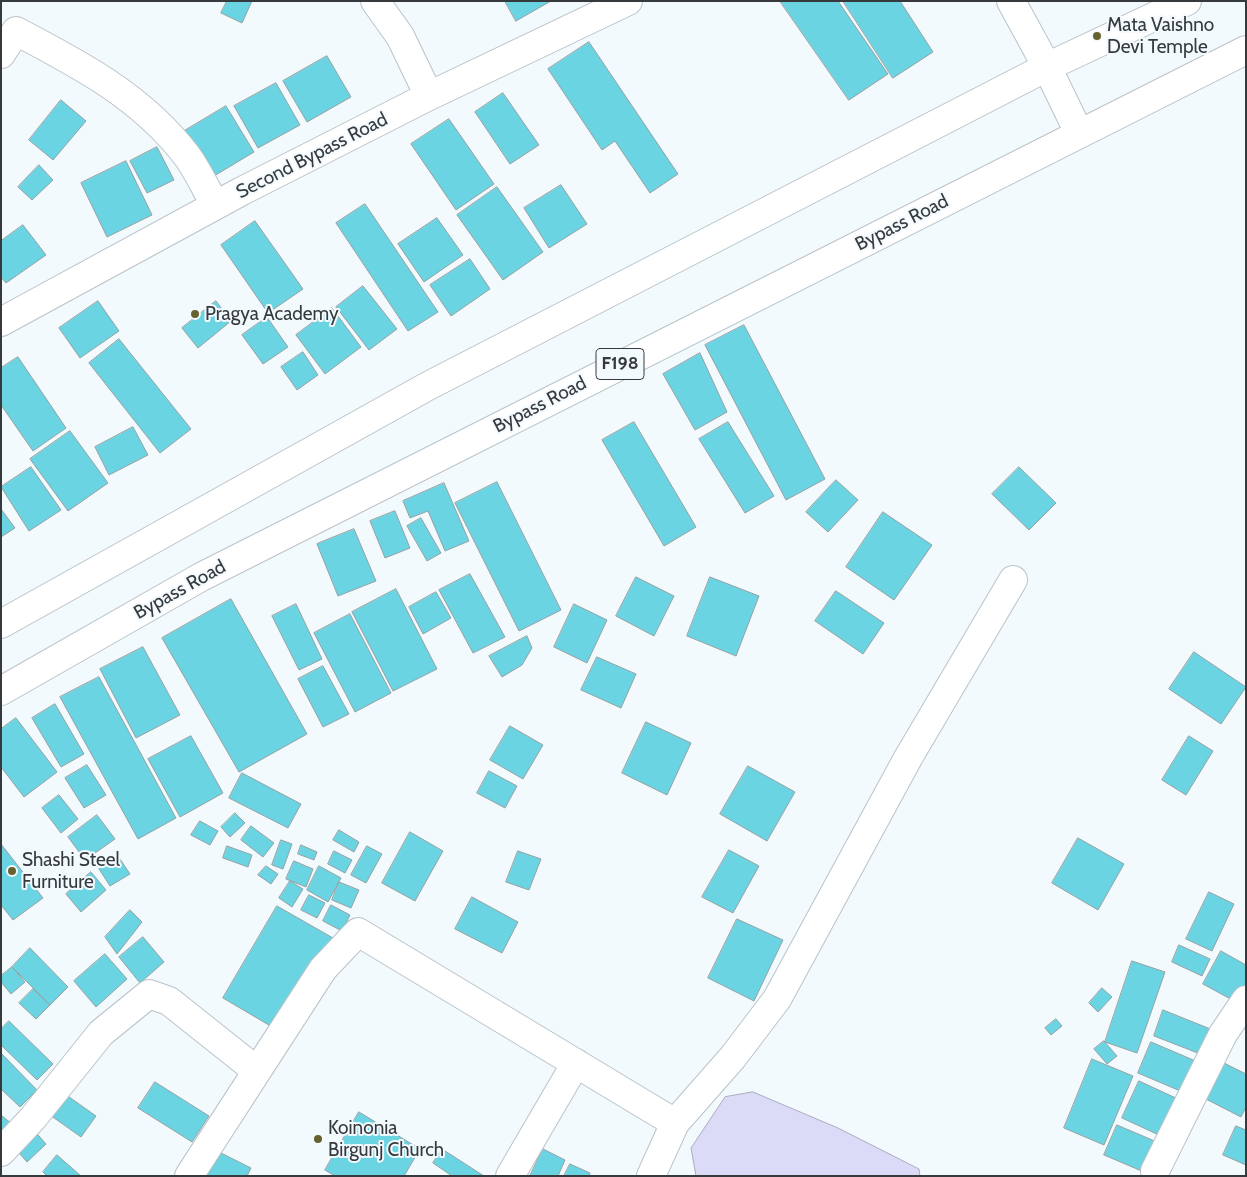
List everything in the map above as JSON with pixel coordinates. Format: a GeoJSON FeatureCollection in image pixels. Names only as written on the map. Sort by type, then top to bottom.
{"type":"FeatureCollection","features":[{"type":"Feature","properties":{"kind":"street"},"geometry":{"type":"LineString","coordinates":[[375,1],[400,36],[429,96]]}},
{"type":"Feature","properties":{"kind":"street","name":"Second Bypass Road"},"geometry":{"type":"LineString","coordinates":[[1,322],[215,205],[429,96],[628,1]]}},
{"type":"Feature","properties":{"kind":"street"},"geometry":{"type":"LineString","coordinates":[[1011,1],[1048,67],[1079,133]]}},
{"type":"Feature","properties":{"kind":"street"},"geometry":{"type":"LineString","coordinates":[[1,624],[428,386],[1048,67],[1188,1]]}},
{"type":"Feature","properties":{"kind":"street"},"geometry":{"type":"LineString","coordinates":[[1,54],[16,31],[68,58],[132,98],[162,126],[188,157],[215,205]]}},
{"type":"Feature","properties":{"kind":"street","name":"Bypass Road"},"geometry":{"type":"LineString","coordinates":[[1,691],[201,577],[1246,50]]}},
{"type":"Feature","properties":{"kind":"street"},"geometry":{"type":"LineString","coordinates":[[650,1176],[675,1123],[733,1057],[777,999],[908,758],[1013,580]]}},
{"type":"Feature","properties":{"kind":"street"},"geometry":{"type":"LineString","coordinates":[[190,1176],[323,969],[358,932],[675,1123]]}},
{"type":"Feature","properties":{"kind":"street"},"geometry":{"type":"LineString","coordinates":[[1,1152],[33,1118],[101,1034],[149,994],[169,1002],[257,1071]]}},
{"type":"Feature","properties":{"kind":"street"},"geometry":{"type":"LineString","coordinates":[[1155,1171],[1223,1034],[1246,1000]]}},
{"type":"Feature","properties":{"kind":"street"},"geometry":{"type":"LineString","coordinates":[[510,1176],[576,1063]]}},
{"type":"Feature","properties":{"kind":"water"},"geometry":{"type":"Polygon","coordinates":[[[753,1092],[838,1128],[919,1169],[920,1176],[696,1176],[691,1148],[725,1097],[753,1092]]]}},
{"type":"Feature","properties":{"kind":"building"},"geometry":{"type":"Polygon","coordinates":[[[227,1],[252,1],[242,23],[221,13],[227,1]]]}},
{"type":"Feature","properties":{"kind":"building"},"geometry":{"type":"Polygon","coordinates":[[[505,1],[551,1],[516,21],[505,1]]]}},
{"type":"Feature","properties":{"kind":"building"},"geometry":{"type":"Polygon","coordinates":[[[780,1],[838,1],[888,74],[849,100],[780,1]]]}},
{"type":"Feature","properties":{"kind":"building"},"geometry":{"type":"Polygon","coordinates":[[[843,1],[900,1],[933,52],[893,78],[843,1]]]}},
{"type":"Feature","properties":{"kind":"building"},"geometry":{"type":"Polygon","coordinates":[[[589,42],[678,174],[650,193],[615,141],[602,150],[548,69],[589,42]]]}},
{"type":"Feature","properties":{"kind":"building"},"geometry":{"type":"Polygon","coordinates":[[[327,56],[351,97],[307,122],[283,81],[327,56]]]}},
{"type":"Feature","properties":{"kind":"building"},"geometry":{"type":"Polygon","coordinates":[[[276,83],[300,125],[258,148],[234,106],[276,83]]]}},
{"type":"Feature","properties":{"kind":"building"},"geometry":{"type":"Polygon","coordinates":[[[503,93],[539,145],[510,164],[475,112],[503,93]]]}},
{"type":"Feature","properties":{"kind":"building"},"geometry":{"type":"Polygon","coordinates":[[[61,100],[86,121],[53,160],[29,140],[61,100]]]}},
{"type":"Feature","properties":{"kind":"building"},"geometry":{"type":"Polygon","coordinates":[[[226,106],[254,152],[209,179],[181,133],[226,106]]]}},
{"type":"Feature","properties":{"kind":"building"},"geometry":{"type":"Polygon","coordinates":[[[449,119],[494,184],[456,210],[411,144],[449,119]]]}},
{"type":"Feature","properties":{"kind":"building"},"geometry":{"type":"Polygon","coordinates":[[[157,147],[174,180],[147,193],[130,161],[157,147]]]}},
{"type":"Feature","properties":{"kind":"building"},"geometry":{"type":"Polygon","coordinates":[[[126,161],[152,215],[107,237],[81,183],[126,161]]]}},
{"type":"Feature","properties":{"kind":"building"},"geometry":{"type":"Polygon","coordinates":[[[39,165],[53,180],[32,200],[18,187],[39,165]]]}},
{"type":"Feature","properties":{"kind":"building"},"geometry":{"type":"Polygon","coordinates":[[[561,185],[587,224],[549,248],[524,208],[561,185]]]}},
{"type":"Feature","properties":{"kind":"building"},"geometry":{"type":"Polygon","coordinates":[[[497,187],[543,252],[503,280],[457,215],[497,187]]]}},
{"type":"Feature","properties":{"kind":"building"},"geometry":{"type":"Polygon","coordinates":[[[365,204],[438,312],[408,331],[336,223],[365,204]]]}},
{"type":"Feature","properties":{"kind":"building"},"geometry":{"type":"Polygon","coordinates":[[[437,218],[463,255],[424,282],[398,244],[437,218]]]}},
{"type":"Feature","properties":{"kind":"building"},"geometry":{"type":"Polygon","coordinates":[[[255,221],[303,289],[268,313],[221,245],[255,221]]]}},
{"type":"Feature","properties":{"kind":"building"},"geometry":{"type":"Polygon","coordinates":[[[23,225],[46,255],[6,283],[1,277],[1,241],[23,225]]]}},
{"type":"Feature","properties":{"kind":"building"},"geometry":{"type":"Polygon","coordinates":[[[470,259],[490,289],[451,316],[430,285],[470,259]]]}},
{"type":"Feature","properties":{"kind":"building"},"geometry":{"type":"Polygon","coordinates":[[[363,286],[397,329],[369,350],[336,307],[363,286]]]}},
{"type":"Feature","properties":{"kind":"building"},"geometry":{"type":"Polygon","coordinates":[[[98,301],[119,331],[80,358],[59,328],[98,301]]]}},
{"type":"Feature","properties":{"kind":"building"},"geometry":{"type":"Polygon","coordinates":[[[216,301],[231,321],[198,348],[182,328],[216,301]]]}},
{"type":"Feature","properties":{"kind":"building"},"geometry":{"type":"Polygon","coordinates":[[[332,308],[361,347],[325,374],[296,335],[332,308]]]}},
{"type":"Feature","properties":{"kind":"building"},"geometry":{"type":"Polygon","coordinates":[[[267,317],[288,347],[263,364],[242,335],[267,317]]]}},
{"type":"Feature","properties":{"kind":"building"},"geometry":{"type":"Polygon","coordinates":[[[744,325],[825,479],[786,500],[705,345],[744,325]]]}},
{"type":"Feature","properties":{"kind":"building"},"geometry":{"type":"Polygon","coordinates":[[[119,339],[191,429],[160,453],[89,363],[119,339]]]}},
{"type":"Feature","properties":{"kind":"building"},"geometry":{"type":"Polygon","coordinates":[[[303,352],[318,375],[297,390],[281,367],[303,352]]]}},
{"type":"Feature","properties":{"kind":"building"},"geometry":{"type":"Polygon","coordinates":[[[700,353],[727,412],[695,430],[663,374],[700,353]]]}},
{"type":"Feature","properties":{"kind":"building"},"geometry":{"type":"Polygon","coordinates":[[[18,357],[66,428],[33,451],[1,405],[1,368],[18,357]]]}},
{"type":"Feature","properties":{"kind":"building"},"geometry":{"type":"Polygon","coordinates":[[[634,422],[696,527],[664,546],[602,440],[634,422]]]}},
{"type":"Feature","properties":{"kind":"building"},"geometry":{"type":"Polygon","coordinates":[[[728,422],[774,496],[745,513],[699,439],[728,422]]]}},
{"type":"Feature","properties":{"kind":"building"},"geometry":{"type":"Polygon","coordinates":[[[133,427],[148,455],[109,475],[95,447],[133,427]]]}},
{"type":"Feature","properties":{"kind":"building"},"geometry":{"type":"Polygon","coordinates":[[[70,431],[108,483],[68,511],[30,459],[70,431]]]}},
{"type":"Feature","properties":{"kind":"building"},"geometry":{"type":"Polygon","coordinates":[[[31,467],[61,510],[29,531],[1,487],[31,467]]]}},
{"type":"Feature","properties":{"kind":"building"},"geometry":{"type":"Polygon","coordinates":[[[1019,467],[1056,503],[1029,530],[992,494],[1019,467]]]}},
{"type":"Feature","properties":{"kind":"building"},"geometry":{"type":"Polygon","coordinates":[[[836,480],[858,500],[828,532],[806,512],[836,480]]]}},
{"type":"Feature","properties":{"kind":"building"},"geometry":{"type":"Polygon","coordinates":[[[497,482],[561,610],[519,631],[455,503],[497,482]]]}},
{"type":"Feature","properties":{"kind":"building"},"geometry":{"type":"Polygon","coordinates":[[[444,483],[469,541],[445,551],[428,511],[410,518],[403,501],[444,483]]]}},
{"type":"Feature","properties":{"kind":"building"},"geometry":{"type":"Polygon","coordinates":[[[1,509],[15,528],[1,537],[1,509]]]}},
{"type":"Feature","properties":{"kind":"building"},"geometry":{"type":"Polygon","coordinates":[[[395,511],[410,548],[385,558],[370,521],[395,511]]]}},
{"type":"Feature","properties":{"kind":"building"},"geometry":{"type":"Polygon","coordinates":[[[883,512],[932,545],[894,600],[846,567],[883,512]]]}},
{"type":"Feature","properties":{"kind":"building"},"geometry":{"type":"Polygon","coordinates":[[[421,518],[441,553],[427,561],[407,526],[421,518]]]}},
{"type":"Feature","properties":{"kind":"building"},"geometry":{"type":"Polygon","coordinates":[[[354,529],[376,581],[338,596],[317,544],[354,529]]]}},
{"type":"Feature","properties":{"kind":"building"},"geometry":{"type":"Polygon","coordinates":[[[470,574],[505,637],[473,653],[439,590],[470,574]]]}},
{"type":"Feature","properties":{"kind":"building"},"geometry":{"type":"Polygon","coordinates":[[[636,577],[674,596],[654,636],[616,616],[636,577]]]}},
{"type":"Feature","properties":{"kind":"building"},"geometry":{"type":"Polygon","coordinates":[[[710,577],[759,596],[736,656],[687,636],[710,577]]]}},
{"type":"Feature","properties":{"kind":"building"},"geometry":{"type":"Polygon","coordinates":[[[396,589],[437,669],[393,691],[352,612],[396,589]]]}},
{"type":"Feature","properties":{"kind":"building"},"geometry":{"type":"Polygon","coordinates":[[[836,591],[884,623],[863,654],[815,621],[836,591]]]}},
{"type":"Feature","properties":{"kind":"building"},"geometry":{"type":"Polygon","coordinates":[[[436,592],[451,618],[423,634],[409,607],[436,592]]]}},
{"type":"Feature","properties":{"kind":"building"},"geometry":{"type":"Polygon","coordinates":[[[231,599],[307,734],[239,772],[162,638],[231,599]]]}},
{"type":"Feature","properties":{"kind":"building"},"geometry":{"type":"Polygon","coordinates":[[[296,604],[322,659],[299,670],[272,616],[296,604]]]}},
{"type":"Feature","properties":{"kind":"building"},"geometry":{"type":"Polygon","coordinates":[[[574,604],[607,620],[587,663],[554,647],[574,604]]]}},
{"type":"Feature","properties":{"kind":"building"},"geometry":{"type":"Polygon","coordinates":[[[350,614],[391,693],[355,712],[314,633],[350,614]]]}},
{"type":"Feature","properties":{"kind":"building"},"geometry":{"type":"Polygon","coordinates":[[[527,636],[532,648],[522,665],[502,677],[489,656],[527,636]]]}},
{"type":"Feature","properties":{"kind":"building"},"geometry":{"type":"Polygon","coordinates":[[[143,647],[180,715],[136,738],[100,669],[143,647]]]}},
{"type":"Feature","properties":{"kind":"building"},"geometry":{"type":"Polygon","coordinates":[[[1194,652],[1246,687],[1221,724],[1169,689],[1194,652]]]}},
{"type":"Feature","properties":{"kind":"building"},"geometry":{"type":"Polygon","coordinates":[[[597,657],[636,674],[621,708],[581,690],[597,657]]]}},
{"type":"Feature","properties":{"kind":"building"},"geometry":{"type":"Polygon","coordinates":[[[323,666],[349,714],[323,727],[298,679],[323,666]]]}},
{"type":"Feature","properties":{"kind":"building"},"geometry":{"type":"Polygon","coordinates":[[[99,677],[176,818],[138,839],[60,697],[99,677]]]}},
{"type":"Feature","properties":{"kind":"building"},"geometry":{"type":"Polygon","coordinates":[[[55,704],[84,754],[61,767],[32,718],[55,704]]]}},
{"type":"Feature","properties":{"kind":"building"},"geometry":{"type":"Polygon","coordinates":[[[16,718],[57,772],[24,797],[1,767],[1,729],[16,718]]]}},
{"type":"Feature","properties":{"kind":"building"},"geometry":{"type":"Polygon","coordinates":[[[646,722],[691,743],[667,795],[622,773],[646,722]]]}},
{"type":"Feature","properties":{"kind":"building"},"geometry":{"type":"Polygon","coordinates":[[[510,726],[543,745],[523,779],[490,760],[510,726]]]}},
{"type":"Feature","properties":{"kind":"building"},"geometry":{"type":"Polygon","coordinates":[[[191,736],[223,793],[180,817],[148,759],[191,736]]]}},
{"type":"Feature","properties":{"kind":"building"},"geometry":{"type":"Polygon","coordinates":[[[1189,736],[1213,751],[1186,795],[1162,780],[1189,736]]]}},
{"type":"Feature","properties":{"kind":"building"},"geometry":{"type":"Polygon","coordinates":[[[87,765],[106,795],[84,808],[65,778],[87,765]]]}},
{"type":"Feature","properties":{"kind":"building"},"geometry":{"type":"Polygon","coordinates":[[[748,766],[795,792],[767,841],[720,814],[748,766]]]}},
{"type":"Feature","properties":{"kind":"building"},"geometry":{"type":"Polygon","coordinates":[[[489,771],[517,786],[505,808],[477,793],[489,771]]]}},
{"type":"Feature","properties":{"kind":"building"},"geometry":{"type":"Polygon","coordinates":[[[242,773],[301,804],[288,828],[229,798],[242,773]]]}},
{"type":"Feature","properties":{"kind":"building"},"geometry":{"type":"Polygon","coordinates":[[[59,795],[78,819],[61,833],[42,808],[59,795]]]}},
{"type":"Feature","properties":{"kind":"building"},"geometry":{"type":"Polygon","coordinates":[[[235,813],[245,823],[230,837],[221,827],[235,813]]]}},
{"type":"Feature","properties":{"kind":"building"},"geometry":{"type":"Polygon","coordinates":[[[97,815],[115,839],[85,860],[68,837],[97,815]]]}},
{"type":"Feature","properties":{"kind":"building"},"geometry":{"type":"Polygon","coordinates":[[[200,821],[218,831],[210,845],[191,835],[200,821]]]}},
{"type":"Feature","properties":{"kind":"building"},"geometry":{"type":"Polygon","coordinates":[[[251,826],[274,843],[263,857],[241,840],[251,826]]]}},
{"type":"Feature","properties":{"kind":"building"},"geometry":{"type":"Polygon","coordinates":[[[339,830],[359,842],[354,852],[333,840],[339,830]]]}},
{"type":"Feature","properties":{"kind":"building"},"geometry":{"type":"Polygon","coordinates":[[[410,832],[443,851],[415,901],[382,883],[410,832]]]}},
{"type":"Feature","properties":{"kind":"building"},"geometry":{"type":"Polygon","coordinates":[[[1078,838],[1124,864],[1098,910],[1052,883],[1078,838]]]}},
{"type":"Feature","properties":{"kind":"building"},"geometry":{"type":"Polygon","coordinates":[[[281,840],[292,844],[283,869],[272,865],[281,840]]]}},
{"type":"Feature","properties":{"kind":"building","name":"Shashi Steel Furniture"},"geometry":{"type":"Polygon","coordinates":[[[1,844],[43,898],[13,920],[1,905],[1,844]]]}},
{"type":"Feature","properties":{"kind":"building"},"geometry":{"type":"Polygon","coordinates":[[[301,845],[317,852],[314,860],[298,854],[301,845]]]}},
{"type":"Feature","properties":{"kind":"building"},"geometry":{"type":"Polygon","coordinates":[[[227,846],[252,855],[248,867],[223,858],[227,846]]]}},
{"type":"Feature","properties":{"kind":"building"},"geometry":{"type":"Polygon","coordinates":[[[367,846],[382,854],[366,883],[351,875],[367,846]]]}},
{"type":"Feature","properties":{"kind":"building"},"geometry":{"type":"Polygon","coordinates":[[[729,850],[759,866],[733,913],[702,897],[729,850]]]}},
{"type":"Feature","properties":{"kind":"building"},"geometry":{"type":"Polygon","coordinates":[[[334,851],[352,860],[345,873],[328,864],[334,851]]]}},
{"type":"Feature","properties":{"kind":"building"},"geometry":{"type":"Polygon","coordinates":[[[518,851],[541,859],[529,890],[506,882],[518,851]]]}},
{"type":"Feature","properties":{"kind":"building"},"geometry":{"type":"Polygon","coordinates":[[[118,856],[130,874],[110,886],[99,869],[118,856]]]}},
{"type":"Feature","properties":{"kind":"building"},"geometry":{"type":"Polygon","coordinates":[[[294,861],[313,869],[306,887],[286,879],[294,861]]]}},
{"type":"Feature","properties":{"kind":"building"},"geometry":{"type":"Polygon","coordinates":[[[266,866],[278,874],[271,884],[258,875],[266,866]]]}},
{"type":"Feature","properties":{"kind":"building"},"geometry":{"type":"Polygon","coordinates":[[[319,866],[341,878],[328,902],[307,890],[319,866]]]}},
{"type":"Feature","properties":{"kind":"building"},"geometry":{"type":"Polygon","coordinates":[[[91,872],[106,890],[81,912],[66,894],[91,872]]]}},
{"type":"Feature","properties":{"kind":"building"},"geometry":{"type":"Polygon","coordinates":[[[290,881],[303,889],[292,907],[279,898],[290,881]]]}},
{"type":"Feature","properties":{"kind":"building"},"geometry":{"type":"Polygon","coordinates":[[[339,882],[359,890],[351,908],[332,900],[339,882]]]}},
{"type":"Feature","properties":{"kind":"building"},"geometry":{"type":"Polygon","coordinates":[[[1209,892],[1234,904],[1212,951],[1186,939],[1209,892]]]}},
{"type":"Feature","properties":{"kind":"building"},"geometry":{"type":"Polygon","coordinates":[[[309,895],[325,903],[317,918],[301,910],[309,895]]]}},
{"type":"Feature","properties":{"kind":"building"},"geometry":{"type":"Polygon","coordinates":[[[472,897],[518,922],[502,953],[455,929],[472,897]]]}},
{"type":"Feature","properties":{"kind":"building"},"geometry":{"type":"Polygon","coordinates":[[[331,905],[350,915],[342,931],[323,921],[331,905]]]}},
{"type":"Feature","properties":{"kind":"building"},"geometry":{"type":"Polygon","coordinates":[[[277,906],[333,938],[279,1031],[223,998],[277,906]]]}},
{"type":"Feature","properties":{"kind":"building"},"geometry":{"type":"Polygon","coordinates":[[[130,910],[142,922],[117,954],[105,937],[130,910]]]}},
{"type":"Feature","properties":{"kind":"building"},"geometry":{"type":"Polygon","coordinates":[[[737,919],[783,940],[754,1001],[708,978],[737,919]]]}},
{"type":"Feature","properties":{"kind":"building"},"geometry":{"type":"Polygon","coordinates":[[[143,937],[164,962],[140,983],[119,957],[143,937]]]}},
{"type":"Feature","properties":{"kind":"building"},"geometry":{"type":"Polygon","coordinates":[[[1179,945],[1210,959],[1202,976],[1172,962],[1179,945]]]}},
{"type":"Feature","properties":{"kind":"building"},"geometry":{"type":"Polygon","coordinates":[[[30,948],[68,987],[50,1005],[12,967],[30,948]]]}},
{"type":"Feature","properties":{"kind":"building"},"geometry":{"type":"Polygon","coordinates":[[[1221,951],[1246,965],[1246,985],[1236,1002],[1203,984],[1221,951]]]}},
{"type":"Feature","properties":{"kind":"building"},"geometry":{"type":"Polygon","coordinates":[[[105,954],[127,979],[96,1007],[74,981],[105,954]]]}},
{"type":"Feature","properties":{"kind":"building"},"geometry":{"type":"Polygon","coordinates":[[[1132,961],[1165,972],[1137,1053],[1105,1042],[1132,961]]]}},
{"type":"Feature","properties":{"kind":"building"},"geometry":{"type":"Polygon","coordinates":[[[12,967],[25,982],[11,994],[1,982],[1,976],[12,967]]]}},
{"type":"Feature","properties":{"kind":"building"},"geometry":{"type":"Polygon","coordinates":[[[1102,988],[1112,997],[1098,1012],[1089,1003],[1102,988]]]}},
{"type":"Feature","properties":{"kind":"building"},"geometry":{"type":"Polygon","coordinates":[[[33,989],[50,1005],[36,1019],[19,1003],[33,989]]]}},
{"type":"Feature","properties":{"kind":"building"},"geometry":{"type":"Polygon","coordinates":[[[1163,1010],[1213,1030],[1203,1055],[1154,1036],[1163,1010]]]}},
{"type":"Feature","properties":{"kind":"building"},"geometry":{"type":"Polygon","coordinates":[[[1056,1019],[1062,1026],[1051,1035],[1045,1028],[1056,1019]]]}},
{"type":"Feature","properties":{"kind":"building"},"geometry":{"type":"Polygon","coordinates":[[[9,1021],[53,1064],[37,1080],[1,1045],[1,1029],[9,1021]]]}},
{"type":"Feature","properties":{"kind":"building"},"geometry":{"type":"Polygon","coordinates":[[[1104,1041],[1117,1056],[1107,1064],[1094,1049],[1104,1041]]]}},
{"type":"Feature","properties":{"kind":"building"},"geometry":{"type":"Polygon","coordinates":[[[1151,1042],[1198,1062],[1185,1093],[1138,1073],[1151,1042]]]}},
{"type":"Feature","properties":{"kind":"building"},"geometry":{"type":"Polygon","coordinates":[[[2,1054],[37,1090],[20,1107],[1,1089],[2,1054]]]}},
{"type":"Feature","properties":{"kind":"building"},"geometry":{"type":"Polygon","coordinates":[[[1092,1059],[1133,1076],[1104,1145],[1064,1128],[1092,1059]]]}},
{"type":"Feature","properties":{"kind":"building"},"geometry":{"type":"Polygon","coordinates":[[[1220,1061],[1246,1074],[1246,1107],[1241,1117],[1202,1097],[1220,1061]]]}},
{"type":"Feature","properties":{"kind":"building"},"geometry":{"type":"Polygon","coordinates":[[[1139,1081],[1178,1099],[1161,1136],[1122,1118],[1139,1081]]]}},
{"type":"Feature","properties":{"kind":"building"},"geometry":{"type":"Polygon","coordinates":[[[155,1082],[209,1116],[192,1142],[138,1108],[155,1082]]]}},
{"type":"Feature","properties":{"kind":"building"},"geometry":{"type":"Polygon","coordinates":[[[65,1094],[96,1116],[81,1137],[50,1115],[65,1094]]]}},
{"type":"Feature","properties":{"kind":"building"},"geometry":{"type":"Polygon","coordinates":[[[359,1112],[420,1149],[404,1176],[335,1176],[325,1170],[359,1112]]]}},
{"type":"Feature","properties":{"kind":"building"},"geometry":{"type":"Polygon","coordinates":[[[1,1115],[12,1124],[1,1137],[1,1115]]]}},
{"type":"Feature","properties":{"kind":"building"},"geometry":{"type":"Polygon","coordinates":[[[1117,1125],[1157,1142],[1144,1172],[1104,1155],[1117,1125]]]}},
{"type":"Feature","properties":{"kind":"building"},"geometry":{"type":"Polygon","coordinates":[[[1236,1126],[1246,1130],[1246,1165],[1223,1155],[1236,1126]]]}},
{"type":"Feature","properties":{"kind":"building"},"geometry":{"type":"Polygon","coordinates":[[[32,1128],[46,1144],[27,1162],[12,1145],[32,1128]]]}},
{"type":"Feature","properties":{"kind":"building"},"geometry":{"type":"Polygon","coordinates":[[[213,1149],[251,1168],[247,1176],[200,1176],[213,1149]]]}},
{"type":"Feature","properties":{"kind":"building"},"geometry":{"type":"Polygon","coordinates":[[[442,1149],[484,1176],[452,1176],[433,1163],[442,1149]]]}},
{"type":"Feature","properties":{"kind":"building"},"geometry":{"type":"Polygon","coordinates":[[[543,1149],[565,1160],[558,1176],[530,1176],[543,1149]]]}},
{"type":"Feature","properties":{"kind":"building"},"geometry":{"type":"Polygon","coordinates":[[[57,1155],[81,1176],[47,1176],[43,1172],[57,1155]]]}},
{"type":"Feature","properties":{"kind":"building"},"geometry":{"type":"Polygon","coordinates":[[[570,1164],[590,1173],[589,1176],[564,1176],[570,1164]]]}},
{"type":"Feature","properties":{"kind":"place","name":"Mata Vaishno Devi Temple"},"geometry":{"type":"Point","coordinates":[1097,36]}},
{"type":"Feature","properties":{"kind":"place","name":"Pragya Academy"},"geometry":{"type":"Point","coordinates":[195,314]}},
{"type":"Feature","properties":{"kind":"place","name":"Shashi Steel Furniture"},"geometry":{"type":"Point","coordinates":[12,871]}},
{"type":"Feature","properties":{"kind":"place","name":"Koinonia Birgunj Church"},"geometry":{"type":"Point","coordinates":[318,1139]}}]}
